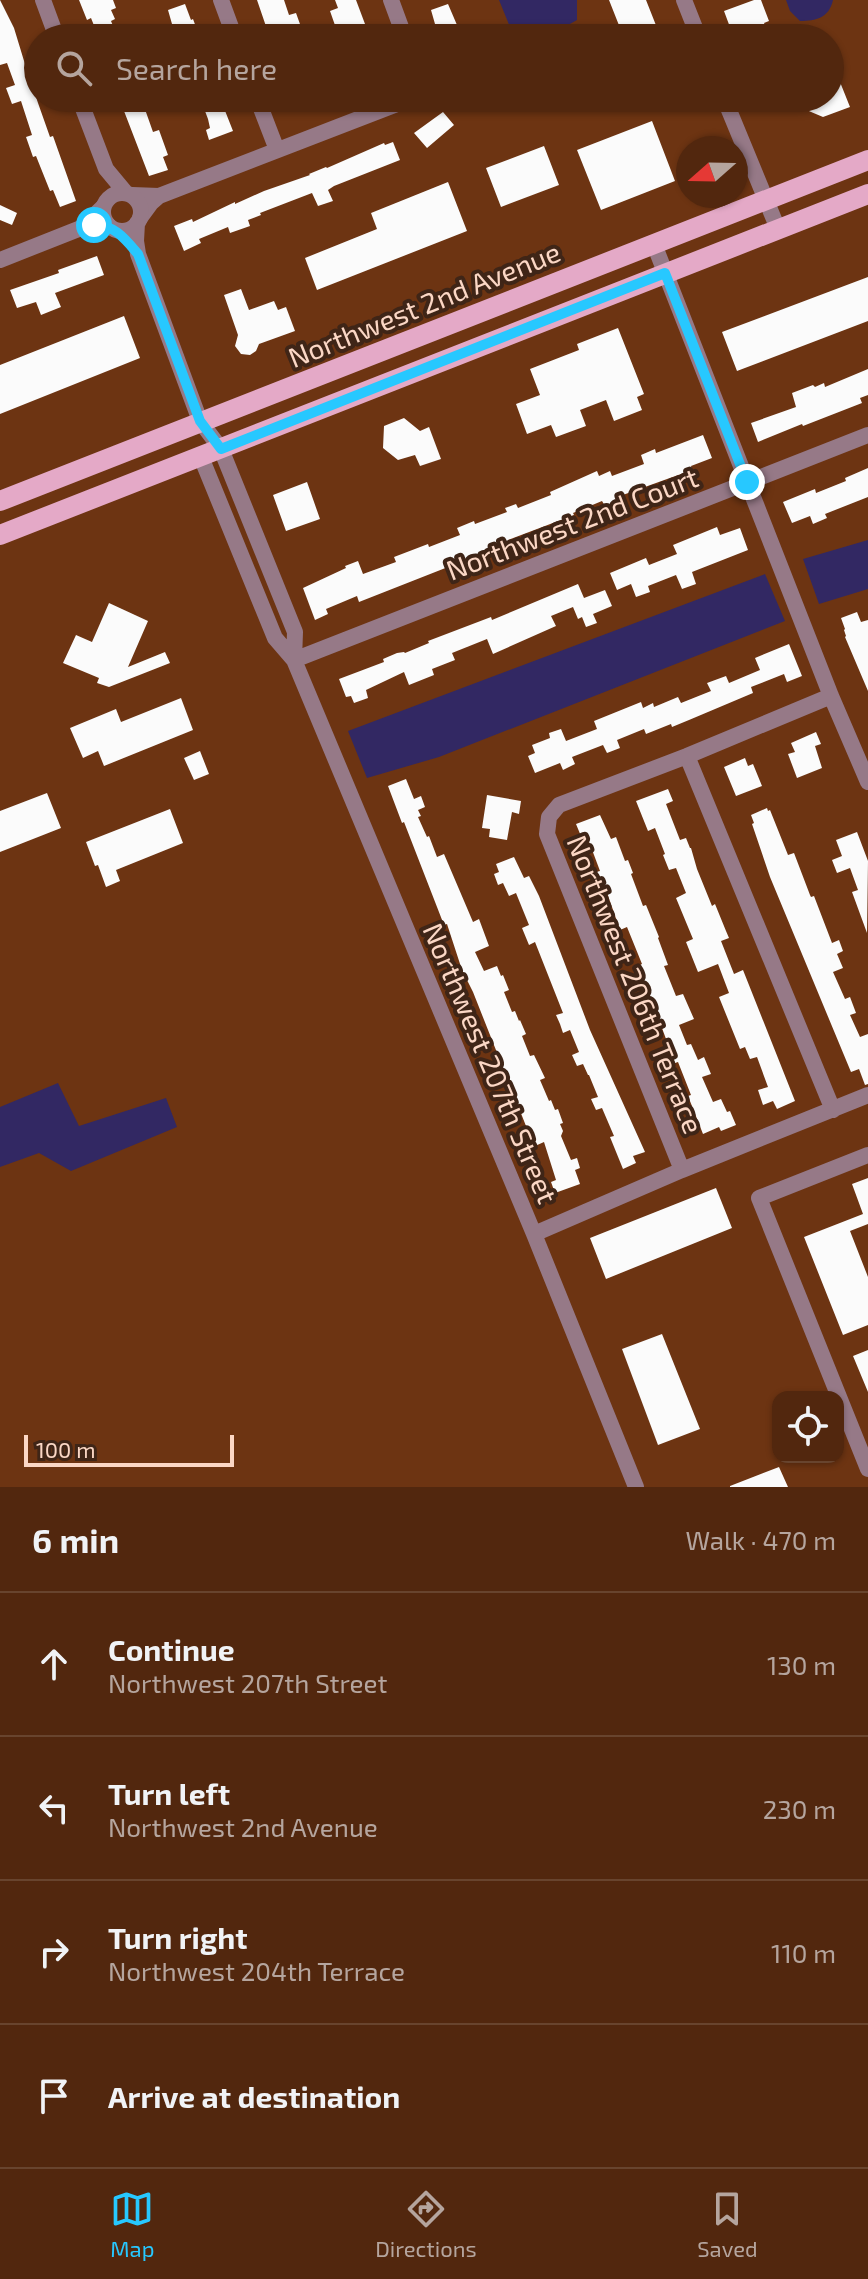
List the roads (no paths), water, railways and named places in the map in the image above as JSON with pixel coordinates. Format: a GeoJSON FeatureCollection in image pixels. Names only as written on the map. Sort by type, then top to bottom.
{"type":"FeatureCollection","features":[{"type":"Feature","properties":{"kind":"main road","name":"Northwest 2nd Avenue"},"geometry":{"type":"LineString","coordinates":[[0,501],[868,160]]}},
{"type":"Feature","properties":{"kind":"main road"},"geometry":{"type":"LineString","coordinates":[[0,535],[868,194]]}},
{"type":"Feature","properties":{"kind":"street"},"geometry":{"type":"LineString","coordinates":[[43,0],[52,24]]}},
{"type":"Feature","properties":{"kind":"street"},"geometry":{"type":"LineString","coordinates":[[221,0],[230,24]]}},
{"type":"Feature","properties":{"kind":"street"},"geometry":{"type":"LineString","coordinates":[[391,0],[400,24]]}},
{"type":"Feature","properties":{"kind":"street"},"geometry":{"type":"LineString","coordinates":[[684,0],[693,24]]}},
{"type":"Feature","properties":{"kind":"street"},"geometry":{"type":"LineString","coordinates":[[84,112],[106,169],[140,205],[139,220]]}},
{"type":"Feature","properties":{"kind":"street"},"geometry":{"type":"LineString","coordinates":[[262,112],[277,150]]}},
{"type":"Feature","properties":{"kind":"street"},"geometry":{"type":"LineString","coordinates":[[0,260],[81,228],[94,225],[127,230],[159,196],[376,112]]}},
{"type":"Feature","properties":{"kind":"street"},"geometry":{"type":"LineString","coordinates":[[730,112],[778,229]]}},
{"type":"Feature","properties":{"kind":"street"},"geometry":{"type":"LineString","coordinates":[[106,169],[103,216],[112,228]]}},
{"type":"Feature","properties":{"kind":"street"},"geometry":{"type":"LineString","coordinates":[[81,228],[113,194],[159,196]]}},
{"type":"Feature","properties":{"kind":"street","name":"Northwest 207th Street"},"geometry":{"type":"LineString","coordinates":[[139,220],[138,254],[200,421],[221,449],[295,632],[294,660]]}},
{"type":"Feature","properties":{"kind":"street","name":"Northwest 207th Street"},"geometry":{"type":"LineString","coordinates":[[112,228],[138,254]]}},
{"type":"Feature","properties":{"kind":"street"},"geometry":{"type":"LineString","coordinates":[[654,244],[831,696],[868,782]]}},
{"type":"Feature","properties":{"kind":"street","name":"Northwest 207th Street"},"geometry":{"type":"LineString","coordinates":[[200,421],[201,457],[275,638],[294,660],[534,1234],[636,1487]]}},
{"type":"Feature","properties":{"kind":"street","name":"Northwest 2nd Court"},"geometry":{"type":"LineString","coordinates":[[294,660],[868,435]]}},
{"type":"Feature","properties":{"kind":"street"},"geometry":{"type":"LineString","coordinates":[[831,696],[687,756],[833,1110]]}},
{"type":"Feature","properties":{"kind":"street","name":"Northwest 206th Terrace"},"geometry":{"type":"LineString","coordinates":[[682,1170],[547,834],[549,817],[559,805],[687,756]]}},
{"type":"Feature","properties":{"kind":"street"},"geometry":{"type":"LineString","coordinates":[[534,1234],[868,1095]]}},
{"type":"Feature","properties":{"kind":"street"},"geometry":{"type":"LineString","coordinates":[[868,1155],[759,1198],[868,1469]]}}]}
